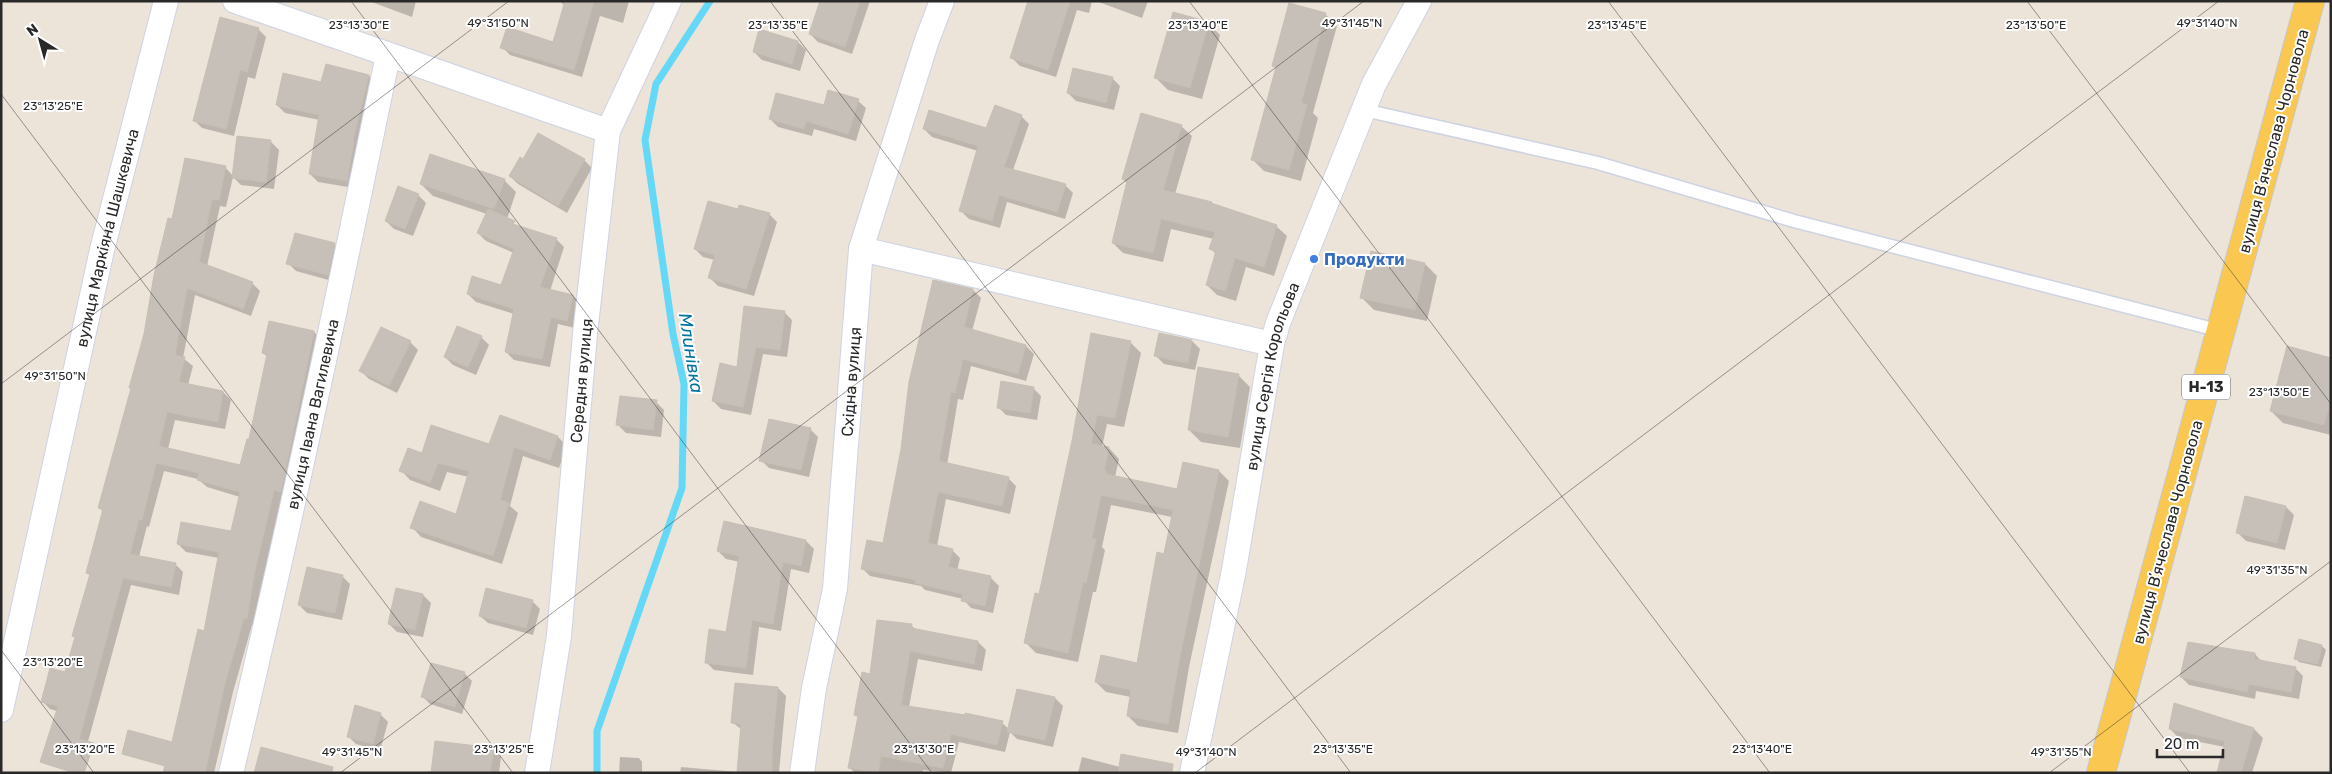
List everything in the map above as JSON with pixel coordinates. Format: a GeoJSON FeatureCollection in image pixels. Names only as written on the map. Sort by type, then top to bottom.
{"type":"FeatureCollection","features":[{"type":"Feature","properties":{"kind":"main road","name":"вулиця Вʼячеслава Чорновола"},"geometry":{"type":"LineString","coordinates":[[2102,773],[2310,1]]}},
{"type":"Feature","properties":{"kind":"street","name":"вулиця Маркіяна Шашкевича"},"geometry":{"type":"LineString","coordinates":[[1,710],[102,250],[166,1]]}},
{"type":"Feature","properties":{"kind":"street"},"geometry":{"type":"LineString","coordinates":[[235,1],[608,131]]}},
{"type":"Feature","properties":{"kind":"street","name":"Середня вулиця"},"geometry":{"type":"LineString","coordinates":[[537,773],[559,636],[585,334],[608,131],[669,1]]}},
{"type":"Feature","properties":{"kind":"street","name":"Східна вулиця"},"geometry":{"type":"LineString","coordinates":[[802,773],[814,688],[835,589],[861,249],[927,40],[942,1]]}},
{"type":"Feature","properties":{"kind":"street","name":"вулиця Сергія Корольова"},"geometry":{"type":"LineString","coordinates":[[1192,773],[1234,570],[1272,344],[1281,314],[1374,84],[1419,1]]}},
{"type":"Feature","properties":{"kind":"street","name":"вулиця Івана Вагилевича"},"geometry":{"type":"LineString","coordinates":[[232,773],[277,583],[318,395],[388,54]]}},
{"type":"Feature","properties":{"kind":"street"},"geometry":{"type":"LineString","coordinates":[[861,249],[1272,344]]}},
{"type":"Feature","properties":{"kind":"lane"},"geometry":{"type":"LineString","coordinates":[[1364,110],[1598,163],[1794,221],[2221,331]]}},
{"type":"Feature","properties":{"kind":"building"},"geometry":{"type":"Polygon","coordinates":[[[565,1],[594,1],[574,70],[500,48],[507,27],[553,42],[565,1]]]}},
{"type":"Feature","properties":{"kind":"building"},"geometry":{"type":"Polygon","coordinates":[[[820,1],[860,1],[845,47],[809,34],[820,1]]]}},
{"type":"Feature","properties":{"kind":"building"},"geometry":{"type":"Polygon","coordinates":[[[1028,1],[1070,1],[1048,70],[1010,58],[1028,1]]]}},
{"type":"Feature","properties":{"kind":"building"},"geometry":{"type":"Polygon","coordinates":[[[1289,3],[1326,13],[1301,103],[1307,105],[1289,170],[1251,160],[1276,67],[1272,66],[1289,3]]]}},
{"type":"Feature","properties":{"kind":"building"},"geometry":{"type":"Polygon","coordinates":[[[1173,12],[1209,22],[1190,88],[1154,78],[1173,12]]]}},
{"type":"Feature","properties":{"kind":"building"},"geometry":{"type":"Polygon","coordinates":[[[220,17],[259,28],[247,72],[240,70],[226,129],[193,121],[220,17]]]}},
{"type":"Feature","properties":{"kind":"building"},"geometry":{"type":"Polygon","coordinates":[[[759,29],[798,41],[792,64],[753,52],[759,29]]]}},
{"type":"Feature","properties":{"kind":"building"},"geometry":{"type":"Polygon","coordinates":[[[326,64],[369,75],[353,140],[347,181],[309,174],[319,115],[276,105],[283,73],[321,82],[326,64]]]}},
{"type":"Feature","properties":{"kind":"building"},"geometry":{"type":"Polygon","coordinates":[[[1073,68],[1113,77],[1106,103],[1067,93],[1073,68]]]}},
{"type":"Feature","properties":{"kind":"building"},"geometry":{"type":"Polygon","coordinates":[[[828,90],[859,99],[848,134],[806,121],[804,129],[769,119],[776,93],[824,105],[828,90]]]}},
{"type":"Feature","properties":{"kind":"building"},"geometry":{"type":"Polygon","coordinates":[[[995,105],[1022,115],[1004,167],[1066,184],[1057,212],[999,195],[992,221],[959,211],[978,146],[923,129],[929,110],[986,128],[995,105]]]}},
{"type":"Feature","properties":{"kind":"building"},"geometry":{"type":"Polygon","coordinates":[[[1141,113],[1182,125],[1163,190],[1212,202],[1277,225],[1264,267],[1235,258],[1225,291],[1206,285],[1216,251],[1209,249],[1215,232],[1161,219],[1153,253],[1112,243],[1127,181],[1122,179],[1141,113]]]}},
{"type":"Feature","properties":{"kind":"building"},"geometry":{"type":"Polygon","coordinates":[[[538,133],[585,159],[558,206],[509,176],[520,157],[523,159],[538,133]]]}},
{"type":"Feature","properties":{"kind":"building"},"geometry":{"type":"Polygon","coordinates":[[[237,136],[271,140],[266,182],[232,178],[237,136]]]}},
{"type":"Feature","properties":{"kind":"building"},"geometry":{"type":"Polygon","coordinates":[[[430,154],[505,179],[494,209],[420,184],[430,154]]]}},
{"type":"Feature","properties":{"kind":"building"},"geometry":{"type":"Polygon","coordinates":[[[185,158],[226,166],[219,200],[212,199],[199,262],[253,282],[243,309],[187,288],[175,355],[185,357],[179,382],[223,391],[218,422],[167,412],[159,446],[240,465],[247,439],[249,439],[267,354],[262,353],[269,321],[314,331],[281,492],[274,490],[254,575],[247,619],[244,618],[225,683],[205,773],[163,773],[165,766],[122,754],[128,730],[172,742],[198,629],[204,631],[219,552],[177,544],[181,522],[231,531],[240,492],[197,480],[199,473],[156,463],[142,520],[139,519],[130,554],[176,563],[171,587],[123,578],[79,739],[94,743],[84,773],[74,773],[40,762],[58,706],[41,702],[50,668],[65,672],[75,637],[72,636],[90,574],[86,573],[103,509],[98,508],[131,388],[129,388],[144,334],[154,275],[168,218],[172,219],[185,158]]]}},
{"type":"Feature","properties":{"kind":"building"},"geometry":{"type":"Polygon","coordinates":[[[398,186],[419,194],[405,229],[385,221],[398,186]]]}},
{"type":"Feature","properties":{"kind":"building"},"geometry":{"type":"Polygon","coordinates":[[[708,201],[738,209],[739,205],[770,213],[746,289],[708,278],[715,255],[694,249],[708,201]]]}},
{"type":"Feature","properties":{"kind":"building"},"geometry":{"type":"Polygon","coordinates":[[[488,209],[515,221],[513,224],[557,238],[540,287],[573,295],[567,321],[551,317],[542,359],[505,352],[514,309],[467,294],[472,276],[501,285],[514,249],[477,233],[488,209]]]}},
{"type":"Feature","properties":{"kind":"building"},"geometry":{"type":"Polygon","coordinates":[[[295,233],[335,243],[328,275],[286,264],[295,233]]]}},
{"type":"Feature","properties":{"kind":"building"},"geometry":{"type":"Polygon","coordinates":[[[1371,251],[1425,263],[1415,310],[1360,298],[1371,251]]]}},
{"type":"Feature","properties":{"kind":"building"},"geometry":{"type":"Polygon","coordinates":[[[933,280],[973,289],[964,327],[1026,345],[1018,374],[963,359],[955,393],[951,392],[939,461],[1009,477],[1002,506],[938,492],[928,543],[953,549],[948,567],[991,576],[985,606],[961,601],[963,594],[915,583],[916,580],[861,569],[867,540],[883,543],[901,449],[909,382],[933,280]]]}},
{"type":"Feature","properties":{"kind":"building"},"geometry":{"type":"Polygon","coordinates":[[[744,306],[785,311],[780,350],[756,347],[743,407],[712,401],[720,363],[737,367],[744,306]]]}},
{"type":"Feature","properties":{"kind":"building"},"geometry":{"type":"Polygon","coordinates":[[[457,326],[482,336],[468,367],[444,357],[457,326]]]}},
{"type":"Feature","properties":{"kind":"building"},"geometry":{"type":"Polygon","coordinates":[[[381,327],[411,341],[389,386],[359,371],[381,327]]]}},
{"type":"Feature","properties":{"kind":"building"},"geometry":{"type":"Polygon","coordinates":[[[1091,333],[1131,341],[1115,418],[1097,415],[1091,444],[1109,447],[1104,471],[1107,472],[1106,474],[1177,489],[1183,462],[1219,470],[1180,656],[1168,724],[1127,716],[1131,690],[1095,682],[1101,655],[1137,663],[1157,552],[1164,554],[1173,510],[1101,495],[1092,538],[1096,539],[1086,583],[1083,582],[1068,653],[1024,643],[1035,593],[1039,594],[1072,441],[1091,333]]]}},
{"type":"Feature","properties":{"kind":"building"},"geometry":{"type":"Polygon","coordinates":[[[1159,333],[1192,340],[1188,363],[1154,356],[1159,333]]]}},
{"type":"Feature","properties":{"kind":"building"},"geometry":{"type":"Polygon","coordinates":[[[2287,346],[2331,358],[2331,400],[2324,425],[2270,411],[2287,346]]]}},
{"type":"Feature","properties":{"kind":"building"},"geometry":{"type":"Polygon","coordinates":[[[1198,367],[1239,374],[1228,437],[1188,430],[1198,367]]]}},
{"type":"Feature","properties":{"kind":"building"},"geometry":{"type":"Polygon","coordinates":[[[1001,381],[1034,387],[1030,413],[997,408],[1001,381]]]}},
{"type":"Feature","properties":{"kind":"building"},"geometry":{"type":"Polygon","coordinates":[[[620,396],[657,400],[653,430],[616,425],[620,396]]]}},
{"type":"Feature","properties":{"kind":"building"},"geometry":{"type":"Polygon","coordinates":[[[500,415],[558,436],[550,460],[514,447],[500,500],[509,503],[493,556],[410,528],[420,501],[456,514],[469,471],[438,463],[430,483],[399,471],[408,448],[422,453],[431,425],[489,444],[500,415]]]}},
{"type":"Feature","properties":{"kind":"building"},"geometry":{"type":"Polygon","coordinates":[[[769,419],[811,428],[801,470],[759,461],[769,419]]]}},
{"type":"Feature","properties":{"kind":"building"},"geometry":{"type":"Polygon","coordinates":[[[2245,496],[2286,506],[2277,543],[2236,533],[2245,496]]]}},
{"type":"Feature","properties":{"kind":"building"},"geometry":{"type":"Polygon","coordinates":[[[724,521],[806,540],[801,566],[783,562],[773,624],[752,620],[746,668],[705,663],[709,629],[726,632],[739,556],[717,551],[724,521]]]}},
{"type":"Feature","properties":{"kind":"building"},"geometry":{"type":"Polygon","coordinates":[[[307,567],[343,575],[335,613],[298,605],[307,567]]]}},
{"type":"Feature","properties":{"kind":"building"},"geometry":{"type":"Polygon","coordinates":[[[396,588],[423,594],[415,630],[388,624],[396,588]]]}},
{"type":"Feature","properties":{"kind":"building"},"geometry":{"type":"Polygon","coordinates":[[[486,588],[533,600],[526,628],[479,616],[486,588]]]}},
{"type":"Feature","properties":{"kind":"building"},"geometry":{"type":"Polygon","coordinates":[[[877,620],[912,624],[911,628],[978,641],[974,664],[910,651],[901,705],[965,715],[965,713],[1003,721],[997,745],[951,734],[943,768],[881,756],[878,773],[848,768],[858,716],[854,715],[862,672],[870,674],[877,620]]]}},
{"type":"Feature","properties":{"kind":"building"},"geometry":{"type":"Polygon","coordinates":[[[2299,639],[2322,645],[2318,664],[2294,659],[2299,639]]]}},
{"type":"Feature","properties":{"kind":"building"},"geometry":{"type":"Polygon","coordinates":[[[2188,642],[2255,653],[2254,659],[2296,667],[2291,692],[2249,684],[2247,692],[2180,677],[2188,642]]]}},
{"type":"Feature","properties":{"kind":"building"},"geometry":{"type":"Polygon","coordinates":[[[431,663],[465,672],[455,707],[421,697],[431,663]]]}},
{"type":"Feature","properties":{"kind":"building"},"geometry":{"type":"Polygon","coordinates":[[[735,683],[778,687],[772,751],[772,773],[737,773],[741,724],[731,723],[735,683]]]}},
{"type":"Feature","properties":{"kind":"building"},"geometry":{"type":"Polygon","coordinates":[[[1017,689],[1055,697],[1045,740],[1007,732],[1017,689]]]}},
{"type":"Feature","properties":{"kind":"building"},"geometry":{"type":"Polygon","coordinates":[[[2174,703],[2254,728],[2241,773],[2217,773],[2225,741],[2169,729],[2174,703]]]}},
{"type":"Feature","properties":{"kind":"building"},"geometry":{"type":"Polygon","coordinates":[[[355,705],[381,713],[373,744],[347,737],[355,705]]]}},
{"type":"Feature","properties":{"kind":"building"},"geometry":{"type":"Polygon","coordinates":[[[435,741],[494,748],[490,773],[431,773],[435,741]]]}},
{"type":"Feature","properties":{"kind":"building"},"geometry":{"type":"Polygon","coordinates":[[[261,747],[333,767],[332,773],[254,773],[261,747]]]}},
{"type":"Feature","properties":{"kind":"building"},"geometry":{"type":"Polygon","coordinates":[[[1121,754],[1173,764],[1172,773],[1118,773],[1121,754]]]}},
{"type":"Feature","properties":{"kind":"waterway","name":"Млинівка"},"geometry":{"type":"LineString","coordinates":[[597,773],[597,731],[682,488],[684,384],[673,334],[645,140],[656,84],[710,1]]}},
{"type":"Feature","properties":{"kind":"place","name":"Продукти"},"geometry":{"type":"Point","coordinates":[1314,259]}}]}
